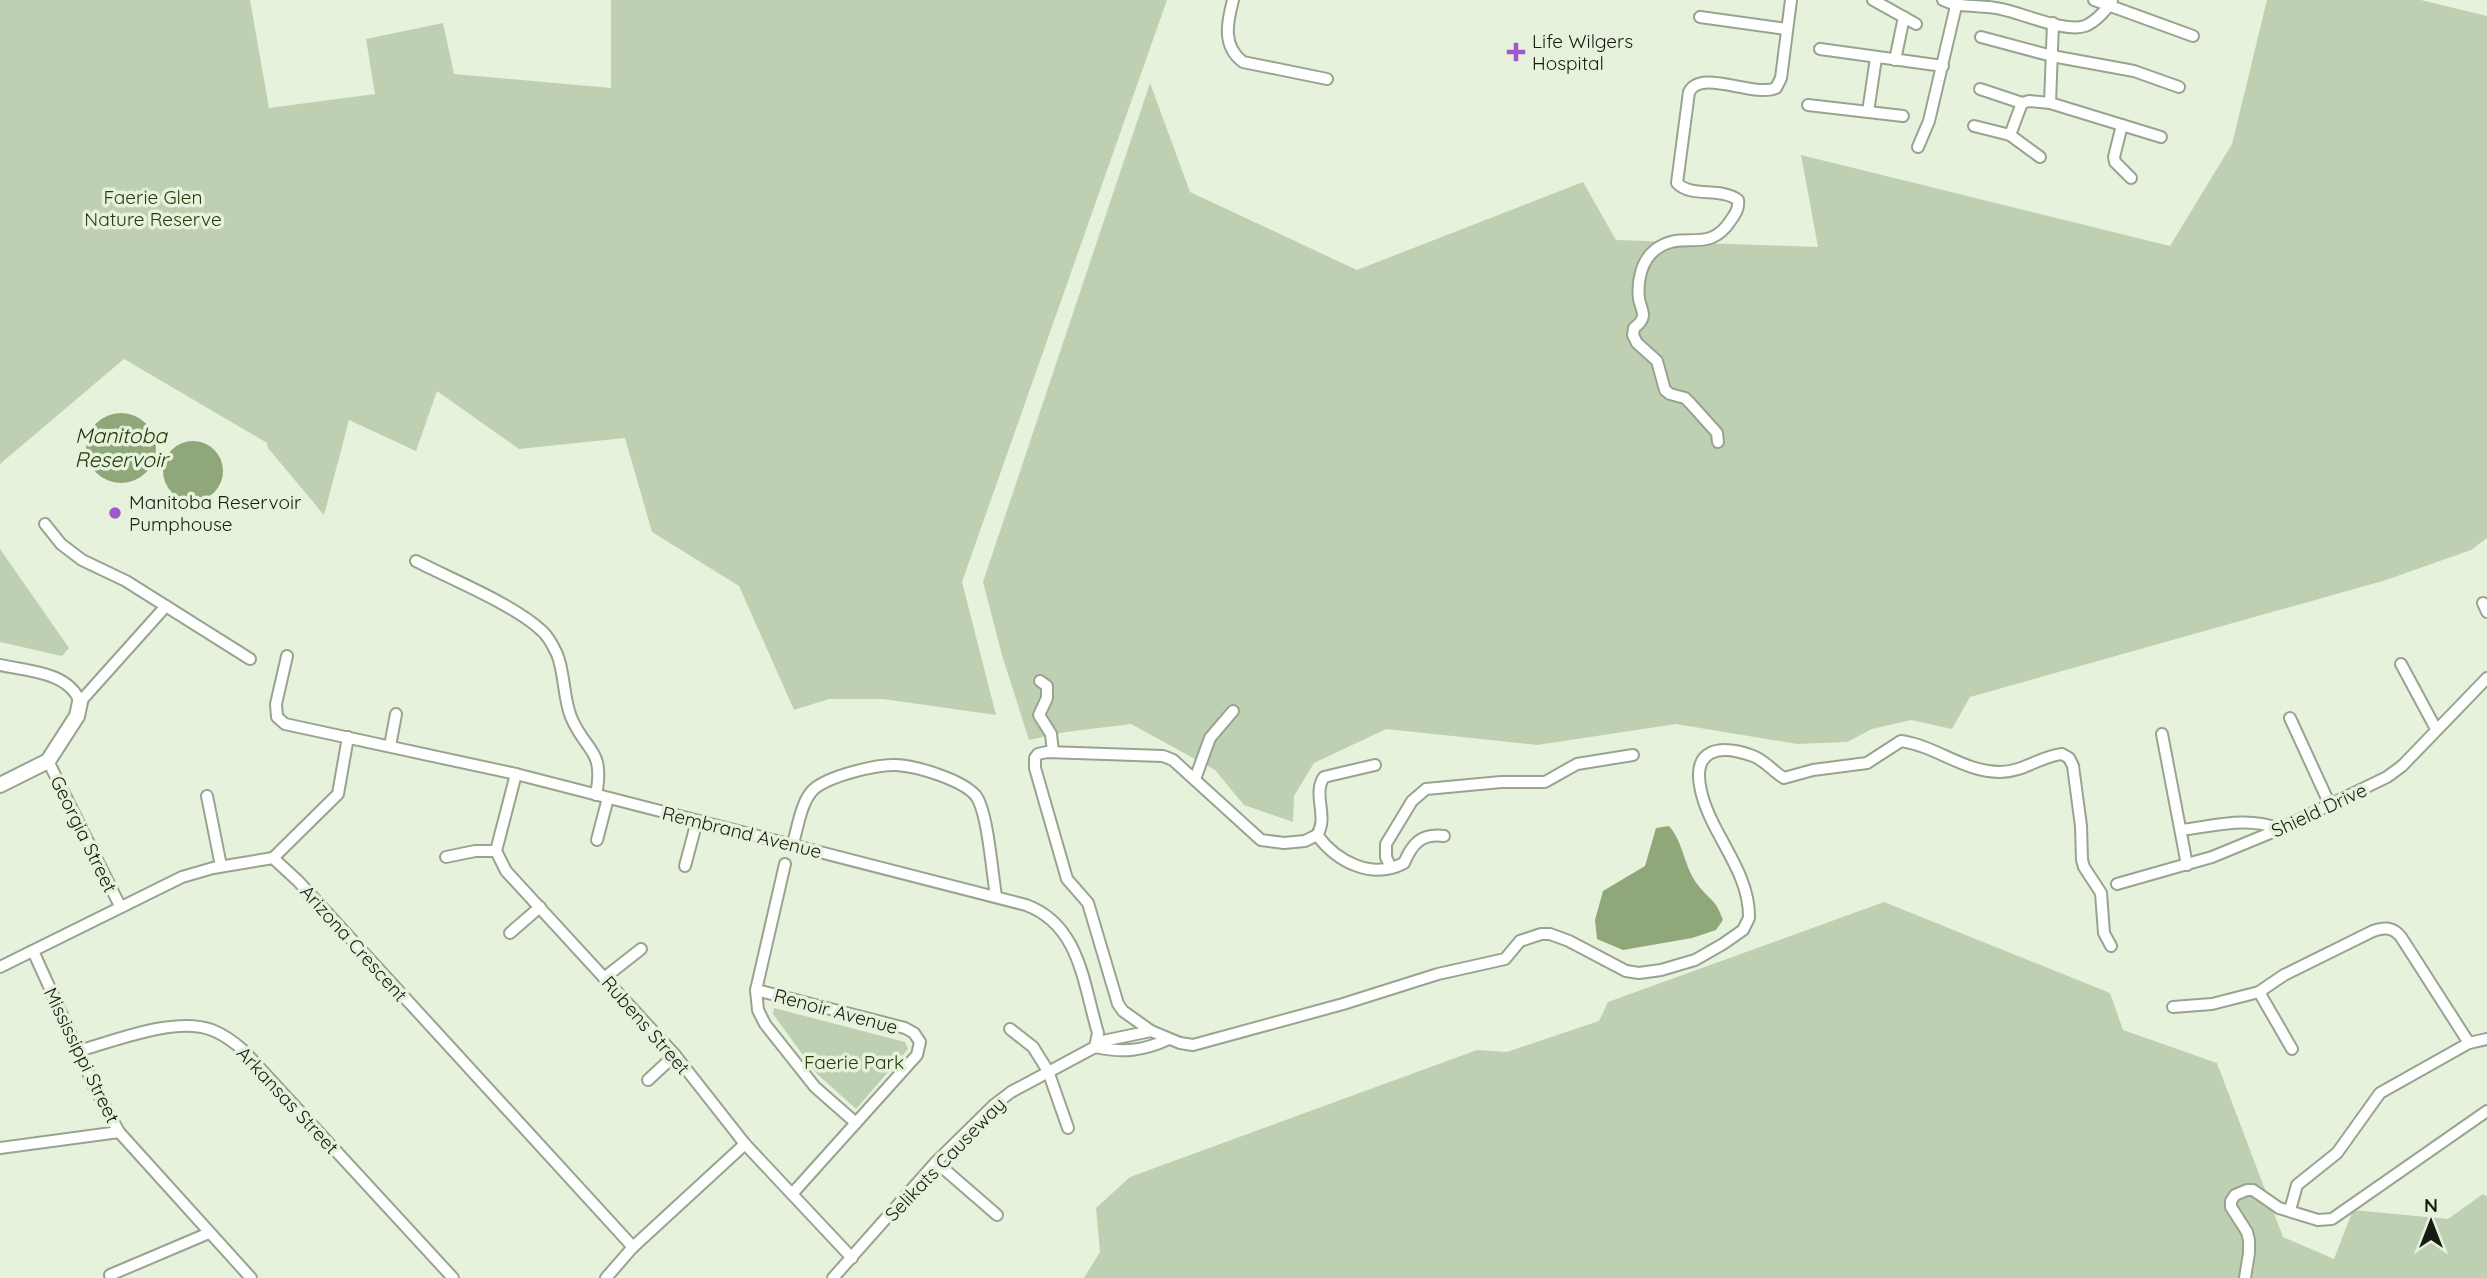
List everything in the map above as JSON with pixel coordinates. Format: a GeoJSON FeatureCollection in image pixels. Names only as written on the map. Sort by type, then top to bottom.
{"type":"FeatureCollection","features":[{"type":"Feature","properties":{"kind":"street"},"geometry":{"type":"LineString","coordinates":[[1233,0],[1227,36],[1229,48],[1235,56],[1243,62],[1326,79]]}},
{"type":"Feature","properties":{"kind":"street"},"geometry":{"type":"LineString","coordinates":[[1718,442],[1717,433],[1685,398],[1665,390],[1657,360],[1637,343],[1633,335],[1634,328],[1641,322],[1643,315],[1639,296],[1642,265],[1653,250],[1669,241],[1707,240],[1718,235],[1727,227],[1738,209],[1738,200],[1726,194],[1678,186],[1689,92],[1696,83],[1701,82],[1765,91],[1776,88],[1781,78],[1791,0]]}},
{"type":"Feature","properties":{"kind":"street"},"geometry":{"type":"LineString","coordinates":[[1873,0],[1916,24]]}},
{"type":"Feature","properties":{"kind":"street"},"geometry":{"type":"LineString","coordinates":[[1943,0],[1956,6],[2001,8],[2053,23],[2086,26],[2111,2]]}},
{"type":"Feature","properties":{"kind":"street"},"geometry":{"type":"LineString","coordinates":[[2094,0],[2111,2],[2193,36]]}},
{"type":"Feature","properties":{"kind":"street"},"geometry":{"type":"LineString","coordinates":[[1918,147],[1929,121],[1956,6]]}},
{"type":"Feature","properties":{"kind":"street"},"geometry":{"type":"LineString","coordinates":[[1700,17],[1786,29]]}},
{"type":"Feature","properties":{"kind":"street"},"geometry":{"type":"LineString","coordinates":[[1895,60],[1904,17]]}},
{"type":"Feature","properties":{"kind":"street"},"geometry":{"type":"LineString","coordinates":[[2050,103],[2053,23]]}},
{"type":"Feature","properties":{"kind":"street"},"geometry":{"type":"LineString","coordinates":[[1981,37],[2052,55],[2134,71],[2179,87]]}},
{"type":"Feature","properties":{"kind":"street"},"geometry":{"type":"LineString","coordinates":[[1820,49],[1943,66]]}},
{"type":"Feature","properties":{"kind":"street"},"geometry":{"type":"LineString","coordinates":[[1868,112],[1877,58]]}},
{"type":"Feature","properties":{"kind":"street"},"geometry":{"type":"LineString","coordinates":[[1980,89],[2022,103],[2029,100],[2050,103],[2161,137]]}},
{"type":"Feature","properties":{"kind":"street"},"geometry":{"type":"LineString","coordinates":[[2011,135],[2022,103]]}},
{"type":"Feature","properties":{"kind":"street"},"geometry":{"type":"LineString","coordinates":[[1808,105],[1903,116]]}},
{"type":"Feature","properties":{"kind":"street"},"geometry":{"type":"LineString","coordinates":[[2122,125],[2115,162],[2131,178]]}},
{"type":"Feature","properties":{"kind":"street"},"geometry":{"type":"LineString","coordinates":[[1974,126],[2011,135],[2040,157]]}},
{"type":"Feature","properties":{"kind":"street"},"geometry":{"type":"LineString","coordinates":[[45,524],[61,544],[82,559],[126,581],[250,659]]}},
{"type":"Feature","properties":{"kind":"street"},"geometry":{"type":"LineString","coordinates":[[416,561],[529,620],[544,633],[558,656],[569,713],[597,758],[600,773],[596,794]]}},
{"type":"Feature","properties":{"kind":"street"},"geometry":{"type":"LineString","coordinates":[[80,702],[166,606]]}},
{"type":"Feature","properties":{"kind":"street","name":"Rembrand Avenue"},"geometry":{"type":"LineString","coordinates":[[287,656],[276,704],[277,717],[285,724],[516,774],[996,896],[1044,912],[1066,934],[1073,948],[1097,1040]]}},
{"type":"Feature","properties":{"kind":"street"},"geometry":{"type":"LineString","coordinates":[[2401,664],[2436,729]]}},
{"type":"Feature","properties":{"kind":"street"},"geometry":{"type":"LineString","coordinates":[[0,665],[69,684],[80,702],[78,716],[48,761],[0,785]]}},
{"type":"Feature","properties":{"kind":"street"},"geometry":{"type":"LineString","coordinates":[[1040,681],[1047,686],[1048,691],[1039,715],[1051,734],[1053,752]]}},
{"type":"Feature","properties":{"kind":"street"},"geometry":{"type":"LineString","coordinates":[[2484,681],[2487,695]]}},
{"type":"Feature","properties":{"kind":"street","name":"Shield Drive"},"geometry":{"type":"LineString","coordinates":[[2118,884],[2188,865],[2280,829],[2367,788],[2402,766],[2484,681]]}},
{"type":"Feature","properties":{"kind":"street"},"geometry":{"type":"LineString","coordinates":[[1195,779],[1206,745],[1233,711]]}},
{"type":"Feature","properties":{"kind":"street"},"geometry":{"type":"LineString","coordinates":[[390,746],[396,714]]}},
{"type":"Feature","properties":{"kind":"street"},"geometry":{"type":"LineString","coordinates":[[2290,718],[2330,805]]}},
{"type":"Feature","properties":{"kind":"street"},"geometry":{"type":"LineString","coordinates":[[2162,734],[2188,865]]}},
{"type":"Feature","properties":{"kind":"street"},"geometry":{"type":"LineString","coordinates":[[0,967],[182,877],[221,866],[273,858],[338,794],[348,737]]}},
{"type":"Feature","properties":{"kind":"street"},"geometry":{"type":"LineString","coordinates":[[1375,765],[1324,777],[1319,790],[1321,828],[1317,835],[1305,841],[1266,842],[1252,833],[1173,760],[1160,755],[1053,752],[1038,754],[1034,763],[1067,879],[1088,903],[1118,1004],[1123,1011],[1151,1031],[1169,1039],[1186,1045],[1202,1044],[1438,974],[1505,959],[1518,943],[1541,934],[1569,941],[1631,972],[1661,970],[1695,960],[1740,932],[1749,918],[1741,882],[1700,788],[1702,763],[1706,755],[1714,750],[1754,757],[1784,778],[1813,770],[1867,763],[1901,741],[1975,769],[2000,772],[2014,771],[2063,754],[2073,766],[2081,826],[2082,860],[2101,893],[2104,933],[2111,946]]}},
{"type":"Feature","properties":{"kind":"street"},"geometry":{"type":"LineString","coordinates":[[1391,867],[1386,856],[1386,844],[1412,801],[1426,789],[1501,782],[1545,782],[1577,764],[1633,755]]}},
{"type":"Feature","properties":{"kind":"street","name":"Georgia Street"},"geometry":{"type":"LineString","coordinates":[[48,761],[120,906]]}},
{"type":"Feature","properties":{"kind":"street"},"geometry":{"type":"LineString","coordinates":[[793,844],[806,800],[818,786],[852,773],[890,765],[903,766],[953,780],[976,797],[983,811],[996,896]]}},
{"type":"Feature","properties":{"kind":"street"},"geometry":{"type":"LineString","coordinates":[[446,857],[475,850],[496,851],[516,774]]}},
{"type":"Feature","properties":{"kind":"street"},"geometry":{"type":"LineString","coordinates":[[207,796],[221,866]]}},
{"type":"Feature","properties":{"kind":"street"},"geometry":{"type":"LineString","coordinates":[[597,840],[608,798]]}},
{"type":"Feature","properties":{"kind":"street"},"geometry":{"type":"LineString","coordinates":[[685,866],[697,821]]}},
{"type":"Feature","properties":{"kind":"street"},"geometry":{"type":"LineString","coordinates":[[2181,830],[2245,821],[2265,823],[2280,829]]}},
{"type":"Feature","properties":{"kind":"street"},"geometry":{"type":"LineString","coordinates":[[1317,835],[1326,846],[1355,867],[1371,871],[1405,862],[1407,853],[1419,839],[1444,836]]}},
{"type":"Feature","properties":{"kind":"street","name":"Rubens Street"},"geometry":{"type":"LineString","coordinates":[[496,851],[510,877],[675,1055],[745,1144],[852,1258]]}},
{"type":"Feature","properties":{"kind":"street","name":"Arizona Crescent"},"geometry":{"type":"LineString","coordinates":[[273,858],[298,881],[633,1247]]}},
{"type":"Feature","properties":{"kind":"street"},"geometry":{"type":"LineString","coordinates":[[785,864],[756,990],[758,1010],[815,1087],[856,1123]]}},
{"type":"Feature","properties":{"kind":"street"},"geometry":{"type":"LineString","coordinates":[[510,933],[540,908]]}},
{"type":"Feature","properties":{"kind":"street"},"geometry":{"type":"LineString","coordinates":[[2173,1007],[2212,1004],[2259,992],[2284,975],[2373,931],[2393,929],[2402,937],[2469,1043]]}},
{"type":"Feature","properties":{"kind":"street"},"geometry":{"type":"LineString","coordinates":[[604,978],[640,949]]}},
{"type":"Feature","properties":{"kind":"street","name":"Mississippi Street"},"geometry":{"type":"LineString","coordinates":[[33,951],[78,1051],[119,1132],[251,1278]]}},
{"type":"Feature","properties":{"kind":"street","name":"Renoir Avenue"},"geometry":{"type":"LineString","coordinates":[[756,990],[892,1024],[914,1032],[920,1046],[917,1055],[792,1194]]}},
{"type":"Feature","properties":{"kind":"street"},"geometry":{"type":"LineString","coordinates":[[2259,992],[2292,1049]]}},
{"type":"Feature","properties":{"kind":"street","name":"Arkansas Street"},"geometry":{"type":"LineString","coordinates":[[78,1051],[176,1026],[205,1028],[228,1038],[244,1051],[453,1278]]}},
{"type":"Feature","properties":{"kind":"street"},"geometry":{"type":"LineString","coordinates":[[1010,1028],[1036,1051],[1048,1071],[1068,1128]]}},
{"type":"Feature","properties":{"kind":"street","name":"Selikats Causeway"},"geometry":{"type":"LineString","coordinates":[[833,1278],[936,1162],[1002,1097],[1097,1040],[1151,1031]]}},
{"type":"Feature","properties":{"kind":"street"},"geometry":{"type":"LineString","coordinates":[[1097,1040],[1127,1051],[1147,1048],[1169,1039]]}},
{"type":"Feature","properties":{"kind":"street"},"geometry":{"type":"LineString","coordinates":[[2290,1210],[2297,1185],[2337,1153],[2380,1093],[2469,1043],[2487,1039]]}},
{"type":"Feature","properties":{"kind":"street"},"geometry":{"type":"LineString","coordinates":[[648,1080],[675,1055]]}},
{"type":"Feature","properties":{"kind":"street"},"geometry":{"type":"LineString","coordinates":[[2245,1278],[2249,1240],[2231,1207],[2233,1198],[2239,1193],[2251,1189],[2274,1206],[2318,1220],[2332,1219],[2487,1111]]}},
{"type":"Feature","properties":{"kind":"street"},"geometry":{"type":"LineString","coordinates":[[0,1148],[119,1132]]}},
{"type":"Feature","properties":{"kind":"street"},"geometry":{"type":"LineString","coordinates":[[606,1278],[633,1247],[745,1144]]}},
{"type":"Feature","properties":{"kind":"street"},"geometry":{"type":"LineString","coordinates":[[936,1162],[998,1215]]}},
{"type":"Feature","properties":{"kind":"street"},"geometry":{"type":"LineString","coordinates":[[110,1275],[209,1233]]}},
{"type":"Feature","properties":{"kind":"green space","name":"Faerie Glen Nature Reserve"},"geometry":{"type":"Polygon","coordinates":[[[0,0],[250,0],[269,108],[375,94],[366,39],[443,23],[454,74],[611,88],[611,0],[1167,0],[962,582],[996,715],[883,699],[829,699],[794,710],[739,586],[652,532],[625,438],[519,449],[437,391],[416,451],[349,420],[324,515],[268,448],[267,443],[124,359],[0,464],[0,0]]]}},
{"type":"Feature","properties":{"kind":"green space"},"geometry":{"type":"Polygon","coordinates":[[[2267,0],[2421,0],[2487,16],[2487,538],[2471,550],[2386,580],[1970,697],[1952,729],[1911,720],[1872,729],[1847,742],[1797,744],[1676,724],[1537,745],[1386,729],[1314,763],[1294,796],[1293,822],[1244,805],[1215,770],[1131,724],[1066,732],[1029,740],[1002,655],[983,582],[1150,83],[1190,192],[1357,270],[1583,182],[1616,240],[1818,247],[1801,155],[2170,246],[2232,144],[2267,0]]]}},
{"type":"Feature","properties":{"kind":"green space"},"geometry":{"type":"Polygon","coordinates":[[[0,549],[69,648],[62,656],[0,642],[0,549]]]}},
{"type":"Feature","properties":{"kind":"green space"},"geometry":{"type":"Polygon","coordinates":[[[1884,902],[2110,993],[2123,1030],[2217,1063],[2283,1237],[2334,1259],[2353,1210],[2448,1219],[2483,1194],[2487,1197],[2487,1278],[1084,1278],[1100,1252],[1096,1208],[1130,1177],[1477,1050],[1507,1052],[1599,1021],[1608,1002],[1884,902]]]}},
{"type":"Feature","properties":{"kind":"green space","name":"Faerie Park"},"geometry":{"type":"Polygon","coordinates":[[[774,1008],[905,1042],[908,1049],[856,1109],[816,1073],[773,1014],[774,1008]]]}},
{"type":"Feature","properties":{"kind":"water","name":"Manitoba Reservoir"},"geometry":{"type":"Polygon","coordinates":[[[121,413],[146,423],[156,448],[146,473],[121,483],[96,473],[86,448],[96,423],[121,413]]]}},
{"type":"Feature","properties":{"kind":"water","name":"Manitoba Reservoir"},"geometry":{"type":"Polygon","coordinates":[[[187,441],[199,441],[218,454],[223,471],[221,483],[210,496],[199,501],[187,501],[168,488],[163,477],[163,465],[176,446],[187,441]]]}},
{"type":"Feature","properties":{"kind":"water"},"geometry":{"type":"Polygon","coordinates":[[[1669,826],[1678,840],[1693,878],[1715,904],[1723,920],[1716,930],[1692,938],[1623,950],[1597,939],[1595,920],[1603,891],[1645,866],[1656,828],[1669,826]]]}},
{"type":"Feature","properties":{"kind":"place","name":"Life Wilgers Hospital"},"geometry":{"type":"Point","coordinates":[1516,52]}},
{"type":"Feature","properties":{"kind":"place","name":"Manitoba Reservoir Pumphouse"},"geometry":{"type":"Point","coordinates":[115,513]}}]}
